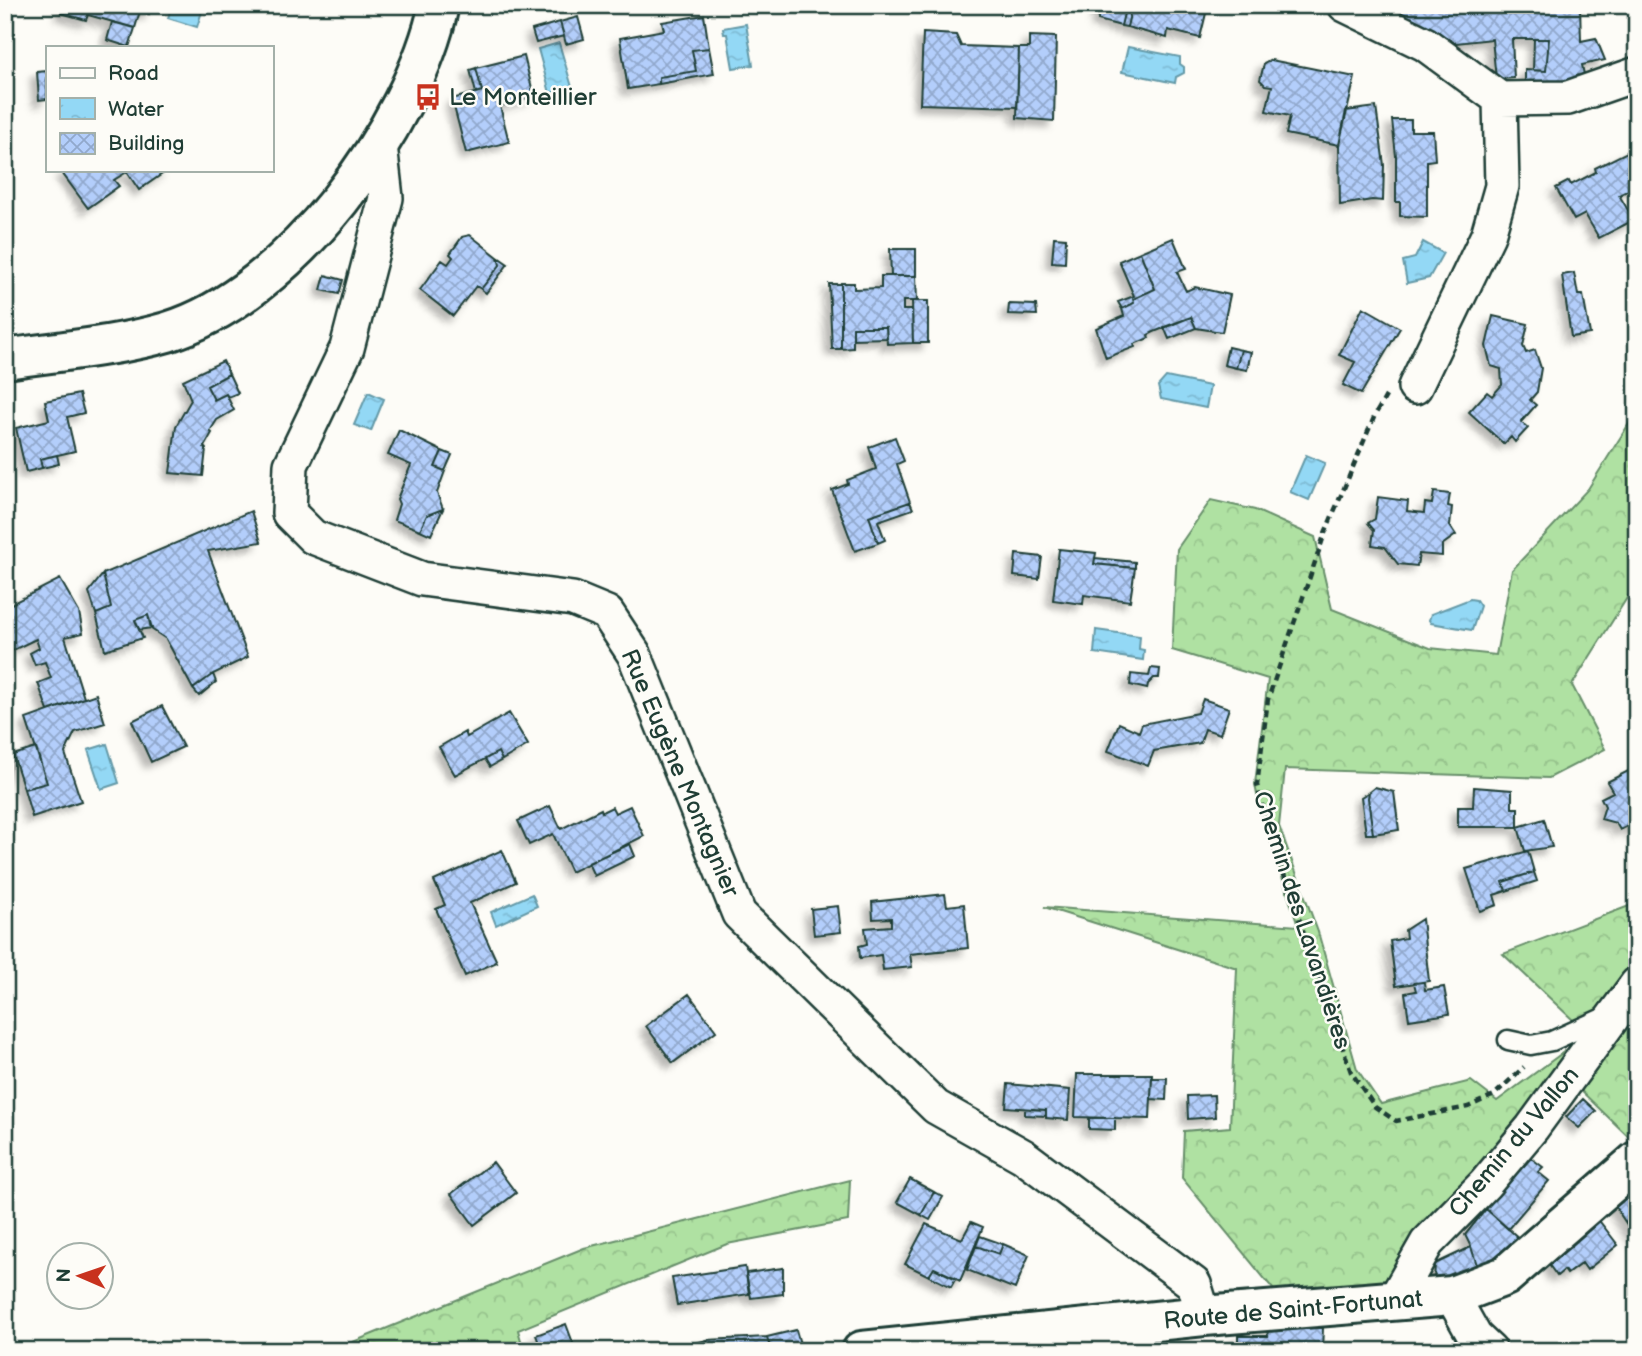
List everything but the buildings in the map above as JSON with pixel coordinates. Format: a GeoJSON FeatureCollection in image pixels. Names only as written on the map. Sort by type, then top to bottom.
{"type":"FeatureCollection","features":[{"type":"Feature","properties":{"kind":"street"},"geometry":{"type":"LineString","coordinates":[[5,359],[117,342],[168,331],[210,313],[249,290],[286,259],[330,212],[380,145],[419,67],[434,28],[439,5]]}},
{"type":"Feature","properties":{"kind":"street"},"geometry":{"type":"LineString","coordinates":[[1345,5],[1425,44],[1500,99],[1568,98],[1637,74]]}},
{"type":"Feature","properties":{"kind":"street"},"geometry":{"type":"LineString","coordinates":[[1401,390],[1488,235],[1502,186],[1500,99]]}},
{"type":"Feature","properties":{"kind":"street","name":"Rue Eugène Montagnier"},"geometry":{"type":"LineString","coordinates":[[380,145],[386,198],[347,348],[291,465],[289,513],[313,537],[422,579],[573,599],[607,613],[634,654],[739,914],[936,1107],[1023,1156],[1195,1284],[1204,1316]]}},
{"type":"Feature","properties":{"kind":"street","name":"Chemin du Vallon"},"geometry":{"type":"LineString","coordinates":[[1394,1301],[1427,1243],[1485,1184],[1532,1128],[1637,984]]}},
{"type":"Feature","properties":{"kind":"street","name":"Route de Saint-Fortunat"},"geometry":{"type":"LineString","coordinates":[[862,1351],[872,1348],[1114,1338],[1204,1316],[1452,1296],[1505,1276],[1637,1161]]}},
{"type":"Feature","properties":{"kind":"street"},"geometry":{"type":"LineString","coordinates":[[1452,1296],[1475,1337],[1490,1351]]}},
{"type":"Feature","properties":{"kind":"lane"},"geometry":{"type":"LineString","coordinates":[[1508,1040],[1531,1045],[1552,1041],[1617,1012]]}},
{"type":"Feature","properties":{"kind":"path","name":"Chemin des Lavandières"},"geometry":{"type":"LineString","coordinates":[[1401,390],[1375,415],[1325,533],[1268,699],[1257,785],[1351,1072],[1375,1107],[1396,1121],[1468,1107],[1494,1095],[1552,1041]]}},
{"type":"Feature","properties":{"kind":"green space"},"geometry":{"type":"Polygon","coordinates":[[[1637,411],[1637,582],[1572,685],[1605,749],[1549,778],[1285,769],[1279,826],[1318,932],[1357,1069],[1381,1104],[1471,1081],[1497,1101],[1588,1034],[1390,1291],[1278,1295],[1182,1178],[1184,1131],[1230,1127],[1237,968],[1044,907],[1298,926],[1259,806],[1255,784],[1268,679],[1172,650],[1177,549],[1211,500],[1255,510],[1315,537],[1332,609],[1430,648],[1496,655],[1512,570],[1588,489],[1637,411]]]}},
{"type":"Feature","properties":{"kind":"green space"},"geometry":{"type":"Polygon","coordinates":[[[1637,903],[1637,969],[1612,1004],[1574,1021],[1503,954],[1637,903]]]}},
{"type":"Feature","properties":{"kind":"green space"},"geometry":{"type":"Polygon","coordinates":[[[1637,1007],[1637,1141],[1635,1143],[1577,1087],[1637,1007]]]}},
{"type":"Feature","properties":{"kind":"green space"},"geometry":{"type":"Polygon","coordinates":[[[850,1180],[848,1221],[727,1244],[518,1330],[524,1351],[331,1351],[584,1248],[850,1180]]]}},
{"type":"Feature","properties":{"kind":"water"},"geometry":{"type":"Polygon","coordinates":[[[172,5],[204,5],[197,27],[168,18],[172,5]]]}},
{"type":"Feature","properties":{"kind":"water"},"geometry":{"type":"Polygon","coordinates":[[[746,24],[753,65],[733,68],[727,34],[724,34],[723,28],[746,24]]]}},
{"type":"Feature","properties":{"kind":"water"},"geometry":{"type":"Polygon","coordinates":[[[559,43],[572,87],[550,93],[538,49],[559,43]]]}},
{"type":"Feature","properties":{"kind":"water"},"geometry":{"type":"Polygon","coordinates":[[[1128,47],[1180,57],[1184,73],[1176,77],[1175,83],[1122,72],[1128,47]]]}},
{"type":"Feature","properties":{"kind":"water"},"geometry":{"type":"Polygon","coordinates":[[[1423,242],[1443,253],[1429,278],[1407,283],[1403,261],[1415,258],[1423,242]]]}},
{"type":"Feature","properties":{"kind":"water"},"geometry":{"type":"Polygon","coordinates":[[[1166,377],[1210,386],[1206,408],[1161,399],[1158,386],[1166,377]]]}},
{"type":"Feature","properties":{"kind":"water"},"geometry":{"type":"Polygon","coordinates":[[[368,392],[384,399],[371,431],[354,425],[368,392]]]}},
{"type":"Feature","properties":{"kind":"water"},"geometry":{"type":"Polygon","coordinates":[[[1306,455],[1325,463],[1309,500],[1290,492],[1306,455]]]}},
{"type":"Feature","properties":{"kind":"water"},"geometry":{"type":"Polygon","coordinates":[[[1470,599],[1476,600],[1480,606],[1472,630],[1431,623],[1429,620],[1431,614],[1470,599]]]}},
{"type":"Feature","properties":{"kind":"water"},"geometry":{"type":"Polygon","coordinates":[[[1096,630],[1140,636],[1139,649],[1144,650],[1143,660],[1094,653],[1096,630]]]}},
{"type":"Feature","properties":{"kind":"water"},"geometry":{"type":"Polygon","coordinates":[[[107,744],[119,783],[101,789],[88,750],[107,744]]]}},
{"type":"Feature","properties":{"kind":"water"},"geometry":{"type":"Polygon","coordinates":[[[532,894],[537,906],[496,925],[491,912],[532,894]]]}},
{"type":"Feature","properties":{"kind":"place","name":"Le Monteillier"},"geometry":{"type":"Point","coordinates":[428,97]}}]}
